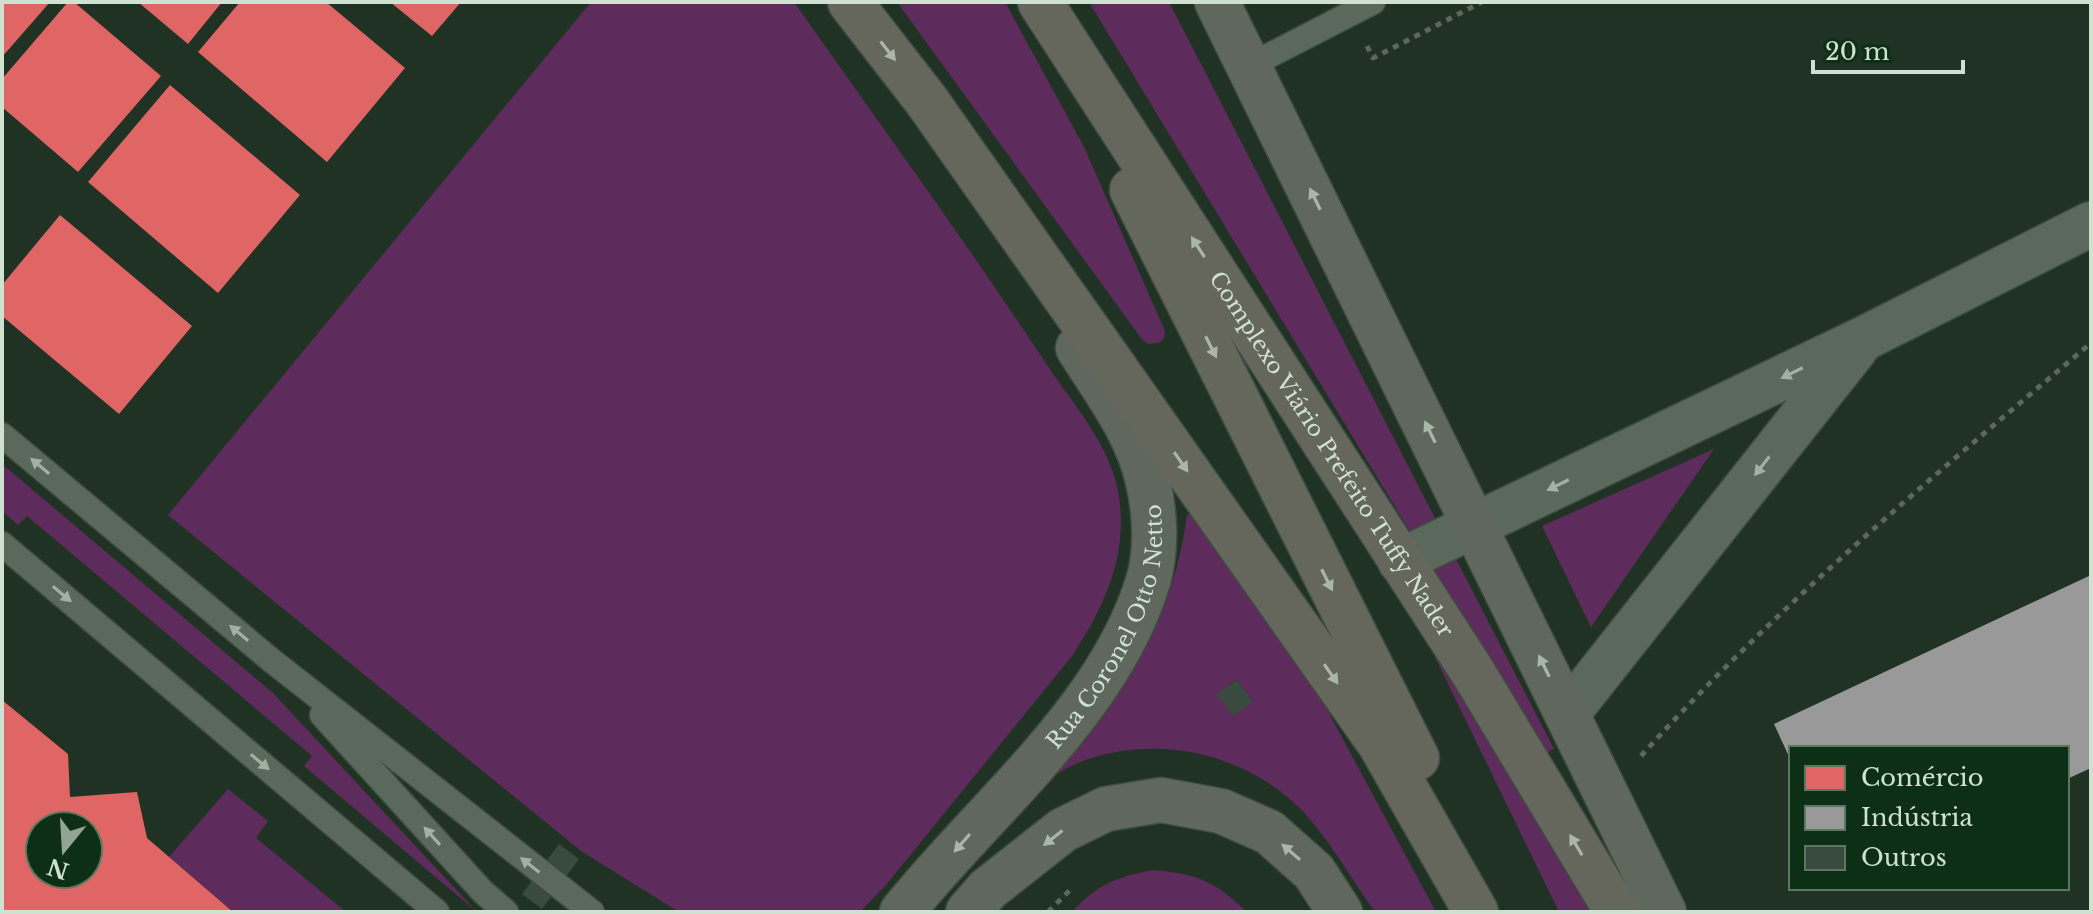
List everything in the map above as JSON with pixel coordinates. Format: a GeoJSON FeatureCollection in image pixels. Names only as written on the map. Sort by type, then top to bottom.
{"type":"FeatureCollection","features":[{"type":"Feature","properties":{"kind":"main road"},"geometry":{"type":"LineString","coordinates":[[850,2],[926,100],[1380,744],[1476,912]]}},
{"type":"Feature","properties":{"kind":"main road","name":"Complexo Viário Prefeito Tuffy Nader"},"geometry":{"type":"LineString","coordinates":[[1039,2],[1474,674],[1617,912]]}},
{"type":"Feature","properties":{"kind":"main road","name":"Complexo Viário Prefeito Tuffy Nader"},"geometry":{"type":"LineString","coordinates":[[1039,2],[1494,912]]}},
{"type":"Feature","properties":{"kind":"street"},"geometry":{"type":"LineString","coordinates":[[1217,2],[1664,912]]}},
{"type":"Feature","properties":{"kind":"street","name":"Rua Coronel Otto Netto"},"geometry":{"type":"LineString","coordinates":[[902,912],[1070,721],[1102,678],[1129,629],[1150,576],[1154,526],[1148,479],[1127,427],[926,100]]}},
{"type":"Feature","properties":{"kind":"street"},"geometry":{"type":"LineString","coordinates":[[1400,561],[1863,339],[2091,224]]}},
{"type":"Feature","properties":{"kind":"street"},"geometry":{"type":"LineString","coordinates":[[1567,714],[1863,339]]}},
{"type":"Feature","properties":{"kind":"street"},"geometry":{"type":"LineString","coordinates":[[968,912],[988,889],[1063,830],[1106,809],[1161,800],[1221,811],[1269,832],[1314,872],[1340,912]]}},
{"type":"Feature","properties":{"kind":"lane"},"geometry":{"type":"LineString","coordinates":[[1249,66],[1362,7]]}},
{"type":"Feature","properties":{"kind":"lane"},"geometry":{"type":"LineString","coordinates":[[2,435],[271,660],[592,912]]}},
{"type":"Feature","properties":{"kind":"lane"},"geometry":{"type":"LineString","coordinates":[[2,544],[437,912]]}},
{"type":"Feature","properties":{"kind":"lane"},"geometry":{"type":"LineString","coordinates":[[271,660],[483,892],[506,912]]}},
{"type":"Feature","properties":{"kind":"path"},"geometry":{"type":"LineString","coordinates":[[1362,7],[1373,58],[1482,2]]}},
{"type":"Feature","properties":{"kind":"path"},"geometry":{"type":"LineString","coordinates":[[1634,764],[1710,681],[1806,588],[1873,527],[2091,343]]}},
{"type":"Feature","properties":{"kind":"path"},"geometry":{"type":"LineString","coordinates":[[1048,912],[1072,888]]}},
{"type":"Feature","properties":{"kind":"shaded area"},"geometry":{"type":"Polygon","coordinates":[[[591,2],[794,2],[1080,412],[1101,445],[1115,479],[1121,519],[1117,561],[1103,600],[1084,638],[886,885],[860,912],[679,912],[581,851],[168,515],[591,2]]]}},
{"type":"Feature","properties":{"kind":"shaded area"},"geometry":{"type":"Polygon","coordinates":[[[897,2],[1005,2],[1084,147],[1165,331],[1159,343],[1148,344],[1141,338],[897,2]]]}},
{"type":"Feature","properties":{"kind":"shaded area"},"geometry":{"type":"Polygon","coordinates":[[[1089,2],[1169,2],[1554,749],[1545,754],[1089,2]]]}},
{"type":"Feature","properties":{"kind":"shaded area"},"geometry":{"type":"Polygon","coordinates":[[[1714,449],[1591,627],[1542,526],[1714,449]]]}},
{"type":"Feature","properties":{"kind":"shaded area"},"geometry":{"type":"Polygon","coordinates":[[[2,464],[273,693],[477,912],[304,766],[312,756],[27,516],[18,525],[2,511],[2,464]]]}},
{"type":"Feature","properties":{"kind":"shaded area"},"geometry":{"type":"Polygon","coordinates":[[[1195,510],[1309,676],[1436,912],[1375,912],[1317,828],[1287,797],[1238,766],[1210,757],[1182,751],[1124,751],[1079,763],[1036,788],[1150,634],[1174,576],[1187,515],[1195,510]],[[1237,680],[1217,694],[1233,716],[1252,701],[1237,680]]]}},
{"type":"Feature","properties":{"kind":"shaded area"},"geometry":{"type":"Polygon","coordinates":[[[1418,622],[1591,912],[1559,912],[1418,622]]]}},
{"type":"Feature","properties":{"kind":"shaded area"},"geometry":{"type":"Polygon","coordinates":[[[228,789],[268,821],[256,838],[346,912],[233,912],[169,857],[228,789]]]}},
{"type":"Feature","properties":{"kind":"shaded area"},"geometry":{"type":"Polygon","coordinates":[[[1153,870],[1204,881],[1225,893],[1247,912],[1072,912],[1108,883],[1153,870]]]}},
{"type":"Feature","properties":{"kind":"building: Comércio"},"geometry":{"type":"Polygon","coordinates":[[[2,2],[50,2],[2,57],[2,2]]]}},
{"type":"Feature","properties":{"kind":"building: Comércio"},"geometry":{"type":"Polygon","coordinates":[[[68,2],[74,2],[161,76],[78,172],[2,107],[2,79],[68,2]]]}},
{"type":"Feature","properties":{"kind":"building: Comércio"},"geometry":{"type":"Polygon","coordinates":[[[138,2],[222,2],[188,44],[138,2]]]}},
{"type":"Feature","properties":{"kind":"building: Comércio"},"geometry":{"type":"Polygon","coordinates":[[[240,2],[326,2],[405,68],[327,162],[198,52],[240,2]]]}},
{"type":"Feature","properties":{"kind":"building: Comércio"},"geometry":{"type":"Polygon","coordinates":[[[390,2],[461,2],[432,36],[390,2]]]}},
{"type":"Feature","properties":{"kind":"building: Comércio"},"geometry":{"type":"Polygon","coordinates":[[[170,85],[300,195],[218,293],[88,182],[170,85]]]}},
{"type":"Feature","properties":{"kind":"building: Comércio"},"geometry":{"type":"Polygon","coordinates":[[[60,215],[192,326],[119,414],[2,316],[2,285],[60,215]]]}},
{"type":"Feature","properties":{"kind":"building: Comércio"},"geometry":{"type":"Polygon","coordinates":[[[2,700],[68,754],[70,797],[137,792],[147,838],[233,912],[2,912],[2,700]]]}},
{"type":"Feature","properties":{"kind":"building: Indústria"},"geometry":{"type":"Polygon","coordinates":[[[2091,575],[2091,768],[2069,778],[2069,746],[1789,746],[1789,757],[1774,724],[2091,575]]]}},
{"type":"Feature","properties":{"kind":"building: Outros"},"geometry":{"type":"Polygon","coordinates":[[[1237,680],[1253,702],[1233,716],[1216,694],[1237,680]]]}},
{"type":"Feature","properties":{"kind":"building: Outros"},"geometry":{"type":"Polygon","coordinates":[[[559,844],[579,859],[542,909],[522,894],[559,844]]]}}]}
